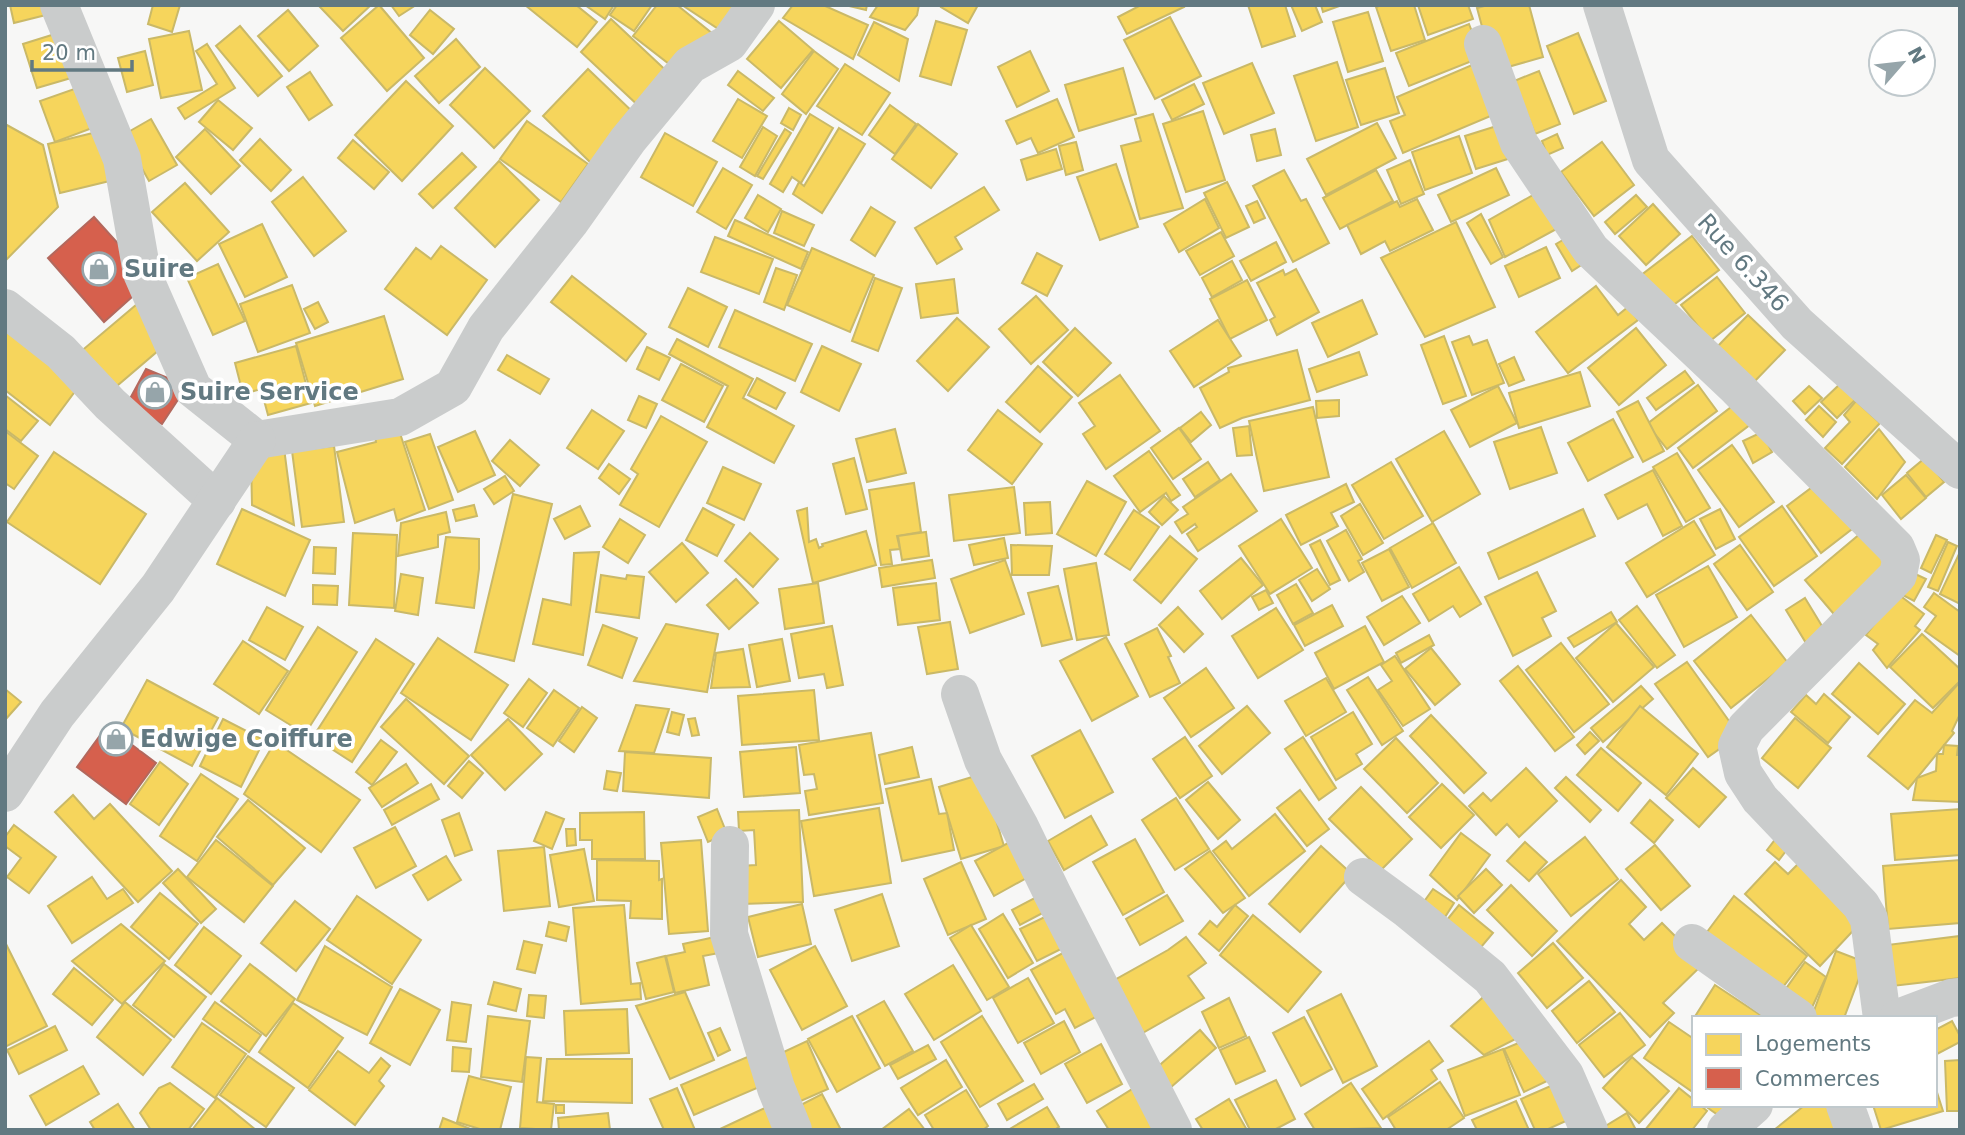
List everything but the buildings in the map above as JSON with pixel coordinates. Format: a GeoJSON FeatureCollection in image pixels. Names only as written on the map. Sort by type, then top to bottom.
{"type":"FeatureCollection","features":[{"type":"Feature","properties":{"kind":"street"},"geometry":{"type":"LineString","coordinates":[[59,5],[122,159],[142,273],[193,389],[257,440]]}},
{"type":"Feature","properties":{"kind":"street"},"geometry":{"type":"LineString","coordinates":[[5,793],[57,714],[158,588],[257,440],[400,417],[453,387],[486,328],[570,222],[628,140],[690,65],[729,43],[756,5]]}},
{"type":"Feature","properties":{"kind":"street","name":"Rue 6.346"},"geometry":{"type":"LineString","coordinates":[[1602,5],[1651,160],[1797,324],[1960,470]]}},
{"type":"Feature","properties":{"kind":"street"},"geometry":{"type":"LineString","coordinates":[[1483,44],[1520,143],[1591,250],[1737,388],[1896,548],[1900,560],[1898,575],[1746,729],[1737,746],[1743,772],[1760,799],[1861,905],[1869,919],[1881,1016]]}},
{"type":"Feature","properties":{"kind":"street"},"geometry":{"type":"LineString","coordinates":[[5,308],[61,352],[110,404],[217,501]]}},
{"type":"Feature","properties":{"kind":"street"},"geometry":{"type":"LineString","coordinates":[[960,694],[983,760],[1020,827],[1173,1130]]}},
{"type":"Feature","properties":{"kind":"street"},"geometry":{"type":"LineString","coordinates":[[730,845],[729,934],[776,1087],[793,1130]]}},
{"type":"Feature","properties":{"kind":"street"},"geometry":{"type":"LineString","coordinates":[[1363,877],[1490,977],[1565,1075],[1589,1130]]}},
{"type":"Feature","properties":{"kind":"street"},"geometry":{"type":"LineString","coordinates":[[1692,943],[1795,1016]]}},
{"type":"Feature","properties":{"kind":"street"},"geometry":{"type":"LineString","coordinates":[[1903,1016],[1960,997]]}},
{"type":"Feature","properties":{"kind":"street"},"geometry":{"type":"LineString","coordinates":[[1726,1130],[1752,1107]]}},
{"type":"Feature","properties":{"kind":"street"},"geometry":{"type":"LineString","coordinates":[[1845,1107],[1854,1130]]}},
{"type":"Feature","properties":{"kind":"place","name":"Suire"},"geometry":{"type":"Point","coordinates":[99,269]}},
{"type":"Feature","properties":{"kind":"place","name":"Suire Service"},"geometry":{"type":"Point","coordinates":[155,392]}},
{"type":"Feature","properties":{"kind":"place","name":"Edwige Coiffure"},"geometry":{"type":"Point","coordinates":[116,739]}}]}
